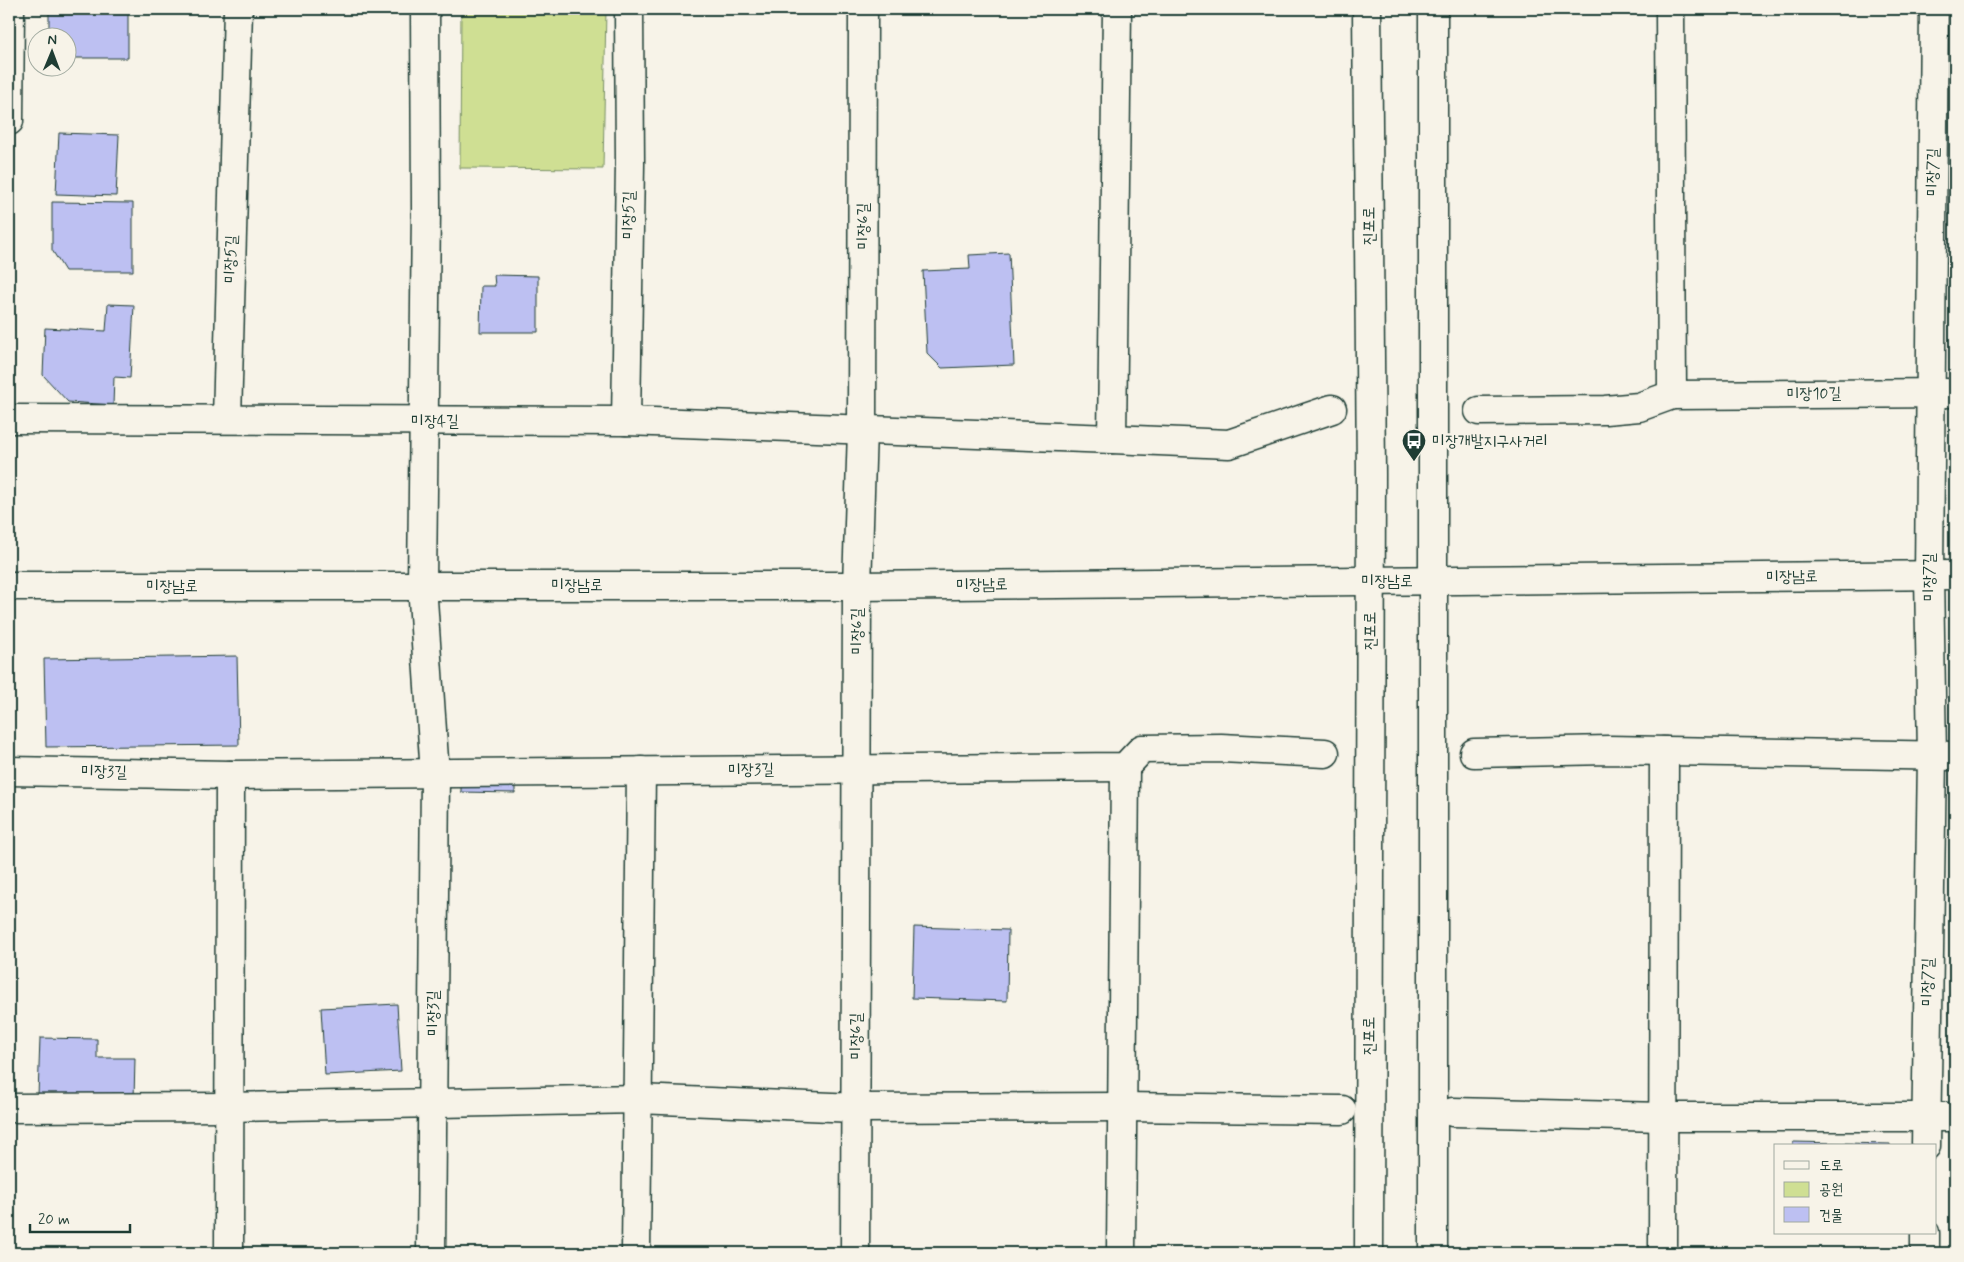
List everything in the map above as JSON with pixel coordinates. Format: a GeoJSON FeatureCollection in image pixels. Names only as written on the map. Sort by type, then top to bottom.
{"type":"FeatureCollection","features":[{"type":"Feature","properties":{"kind":"street"},"geometry":{"type":"LineString","coordinates":[[9,121],[10,9]]}},
{"type":"Feature","properties":{"kind":"street","name":"미장5길"},"geometry":{"type":"LineString","coordinates":[[227,420],[238,9]]}},
{"type":"Feature","properties":{"kind":"street"},"geometry":{"type":"LineString","coordinates":[[425,9],[426,209],[422,585],[435,774]]}},
{"type":"Feature","properties":{"kind":"street","name":"미장5길"},"geometry":{"type":"LineString","coordinates":[[626,421],[630,164],[629,9]]}},
{"type":"Feature","properties":{"kind":"street","name":"미장6길"},"geometry":{"type":"LineString","coordinates":[[855,1253],[856,586],[862,430],[863,9]]}},
{"type":"Feature","properties":{"kind":"street"},"geometry":{"type":"LineString","coordinates":[[1112,439],[1117,9]]}},
{"type":"Feature","properties":{"kind":"street","name":"진포로"},"geometry":{"type":"LineString","coordinates":[[1367,9],[1370,581],[1369,1253]]}},
{"type":"Feature","properties":{"kind":"street"},"geometry":{"type":"LineString","coordinates":[[1433,9],[1433,1253]]}},
{"type":"Feature","properties":{"kind":"street"},"geometry":{"type":"LineString","coordinates":[[1670,9],[1672,395]]}},
{"type":"Feature","properties":{"kind":"street","name":"미장7길"},"geometry":{"type":"LineString","coordinates":[[1926,1144],[1944,756],[1929,575],[1943,393],[1934,9]]}},
{"type":"Feature","properties":{"kind":"street","name":"미장10길"},"geometry":{"type":"LineString","coordinates":[[1479,411],[1605,410],[1639,407],[1672,395],[1943,393]]}},
{"type":"Feature","properties":{"kind":"street","name":"미장4길"},"geometry":{"type":"LineString","coordinates":[[9,419],[626,421],[1229,444],[1332,409]]}},
{"type":"Feature","properties":{"kind":"street","name":"미장남로"},"geometry":{"type":"LineString","coordinates":[[9,586],[856,586],[1955,575]]}},
{"type":"Feature","properties":{"kind":"street"},"geometry":{"type":"LineString","coordinates":[[1121,1253],[1125,767],[1142,749],[1221,748],[1325,753]]}},
{"type":"Feature","properties":{"kind":"street"},"geometry":{"type":"LineString","coordinates":[[1474,754],[1608,750],[1944,756]]}},
{"type":"Feature","properties":{"kind":"street"},"geometry":{"type":"LineString","coordinates":[[1663,1253],[1664,751]]}},
{"type":"Feature","properties":{"kind":"street","name":"미장3길"},"geometry":{"type":"LineString","coordinates":[[9,771],[435,774],[857,768],[1125,767]]}},
{"type":"Feature","properties":{"kind":"street"},"geometry":{"type":"LineString","coordinates":[[636,1253],[641,771]]}},
{"type":"Feature","properties":{"kind":"street"},"geometry":{"type":"LineString","coordinates":[[230,774],[230,1253]]}},
{"type":"Feature","properties":{"kind":"street","name":"미장3길"},"geometry":{"type":"LineString","coordinates":[[431,1253],[435,774]]}},
{"type":"Feature","properties":{"kind":"street"},"geometry":{"type":"LineString","coordinates":[[9,1108],[230,1107],[638,1099],[856,1108],[1122,1107],[1342,1110]]}},
{"type":"Feature","properties":{"kind":"street"},"geometry":{"type":"LineString","coordinates":[[1453,1112],[1663,1117],[1955,1117]]}},
{"type":"Feature","properties":{"kind":"street"},"geometry":{"type":"LineString","coordinates":[[1925,1234],[1925,1253]]}},
{"type":"Feature","properties":{"kind":"green space"},"geometry":{"type":"Polygon","coordinates":[[[461,9],[606,9],[603,169],[460,168],[461,9]]]}},
{"type":"Feature","properties":{"kind":"building"},"geometry":{"type":"Polygon","coordinates":[[[49,9],[128,9],[128,58],[78,58],[78,28],[49,28],[49,9]]]}},
{"type":"Feature","properties":{"kind":"building"},"geometry":{"type":"Polygon","coordinates":[[[59,133],[119,135],[116,196],[56,194],[59,133]]]}},
{"type":"Feature","properties":{"kind":"building"},"geometry":{"type":"Polygon","coordinates":[[[52,202],[133,203],[133,271],[65,271],[52,250],[52,202]]]}},
{"type":"Feature","properties":{"kind":"building"},"geometry":{"type":"Polygon","coordinates":[[[1009,253],[1014,365],[942,368],[927,353],[923,271],[970,269],[969,255],[1009,253]]]}},
{"type":"Feature","properties":{"kind":"building"},"geometry":{"type":"Polygon","coordinates":[[[494,275],[538,276],[538,332],[480,332],[481,286],[495,286],[494,275]]]}},
{"type":"Feature","properties":{"kind":"building"},"geometry":{"type":"Polygon","coordinates":[[[108,304],[134,305],[130,378],[114,377],[113,405],[68,402],[43,375],[45,328],[106,331],[108,304]]]}},
{"type":"Feature","properties":{"kind":"building"},"geometry":{"type":"Polygon","coordinates":[[[237,656],[239,745],[46,747],[44,659],[237,656]]]}},
{"type":"Feature","properties":{"kind":"building"},"geometry":{"type":"Polygon","coordinates":[[[461,777],[515,777],[515,793],[461,792],[461,777]]]}},
{"type":"Feature","properties":{"kind":"building"},"geometry":{"type":"Polygon","coordinates":[[[914,927],[1008,930],[1007,1001],[912,998],[914,927]]]}},
{"type":"Feature","properties":{"kind":"building"},"geometry":{"type":"Polygon","coordinates":[[[397,1004],[401,1071],[325,1075],[321,1008],[397,1004]]]}},
{"type":"Feature","properties":{"kind":"building"},"geometry":{"type":"Polygon","coordinates":[[[40,1038],[97,1039],[97,1058],[135,1058],[134,1099],[38,1096],[40,1038]]]}},
{"type":"Feature","properties":{"kind":"building"},"geometry":{"type":"Polygon","coordinates":[[[1793,1142],[1890,1144],[1793,1144],[1793,1142]]]}},
{"type":"Feature","properties":{"kind":"place","name":"미장개발지구사거리"},"geometry":{"type":"Point","coordinates":[1414,462]}}]}
